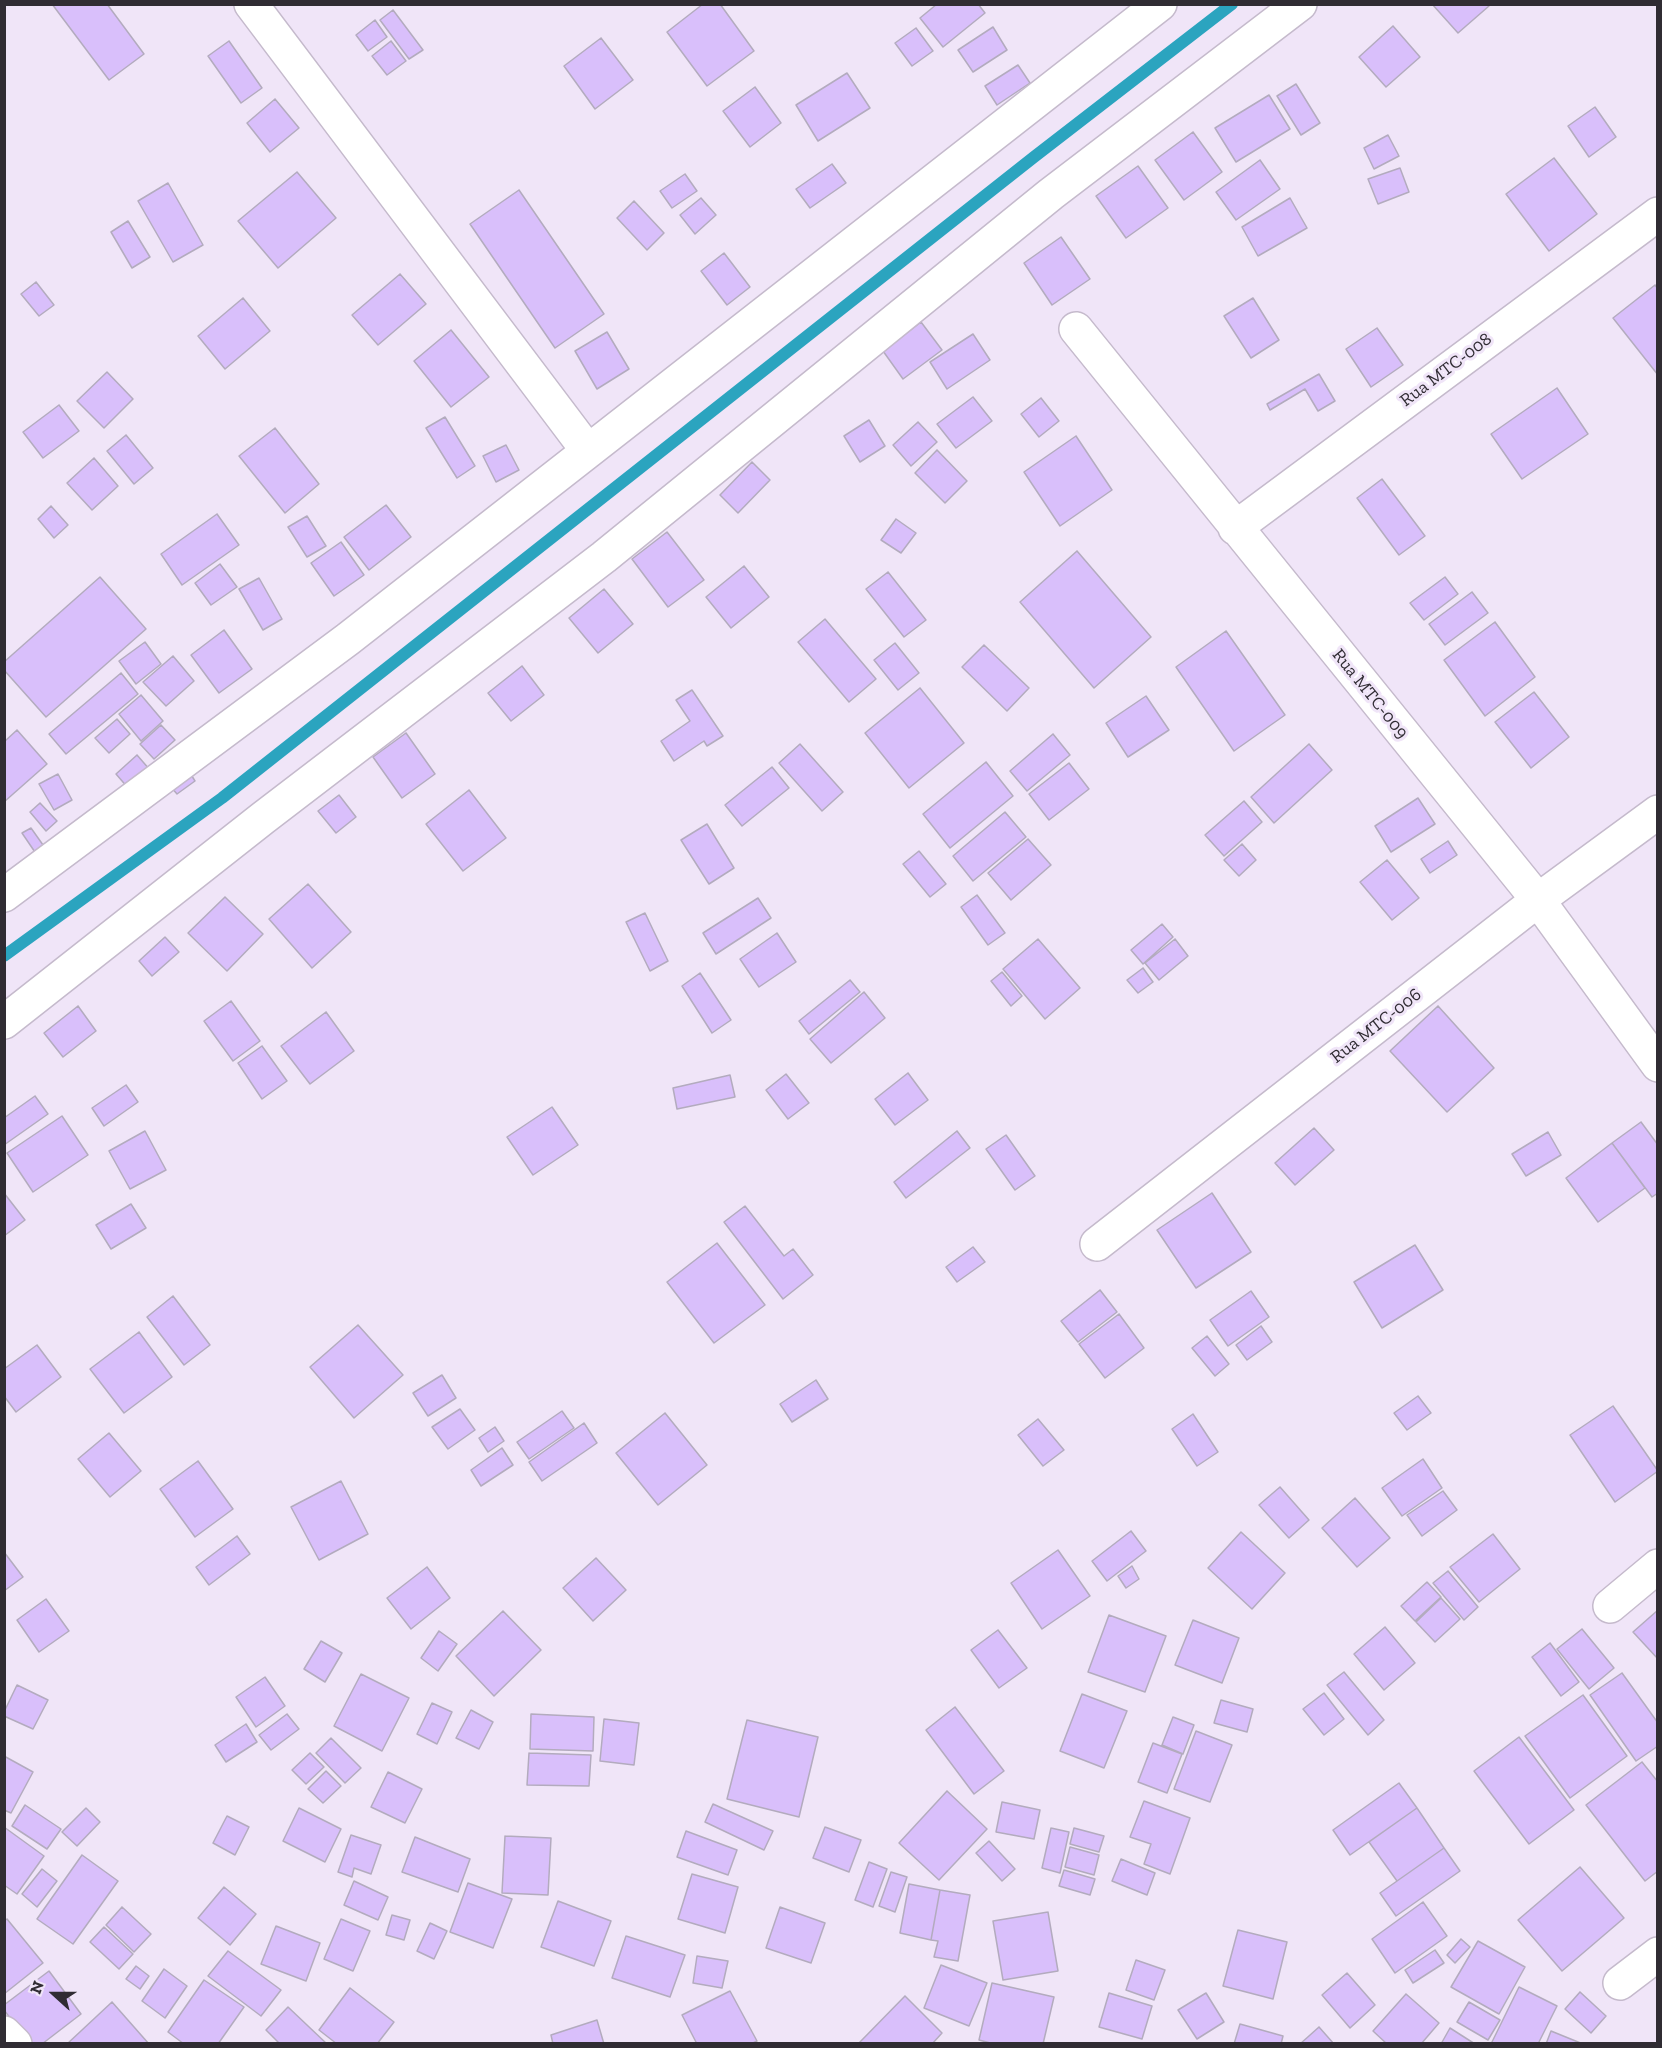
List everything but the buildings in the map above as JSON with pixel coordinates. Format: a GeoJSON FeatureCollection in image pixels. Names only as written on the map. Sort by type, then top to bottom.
{"type":"FeatureCollection","features":[{"type":"Feature","properties":{"kind":"street"},"geometry":{"type":"LineString","coordinates":[[251,4],[588,451]]}},
{"type":"Feature","properties":{"kind":"street"},"geometry":{"type":"LineString","coordinates":[[4,895],[329,653],[1160,4]]}},
{"type":"Feature","properties":{"kind":"street"},"geometry":{"type":"LineString","coordinates":[[4,1022],[263,818],[604,557],[1050,194],[1300,4]]}},
{"type":"Feature","properties":{"kind":"street","name":"Rua MTC-008"},"geometry":{"type":"LineString","coordinates":[[1235,528],[1658,214]]}},
{"type":"Feature","properties":{"kind":"street","name":"Rua MTC-009"},"geometry":{"type":"LineString","coordinates":[[1076,329],[1538,900],[1658,1065]]}},
{"type":"Feature","properties":{"kind":"street","name":"Rua MTC-006"},"geometry":{"type":"LineString","coordinates":[[1097,1244],[1538,900],[1658,812]]}},
{"type":"Feature","properties":{"kind":"street"},"geometry":{"type":"LineString","coordinates":[[1610,1606],[1658,1566]]}},
{"type":"Feature","properties":{"kind":"street"},"geometry":{"type":"LineString","coordinates":[[1620,1983],[1658,1954]]}},
{"type":"Feature","properties":{"kind":"street"},"geometry":{"type":"LineString","coordinates":[[4,2033],[15,2043]]}},
{"type":"Feature","properties":{"kind":"waterway"},"geometry":{"type":"LineString","coordinates":[[4,956],[222,798],[1034,157],[1232,4]]}}]}
